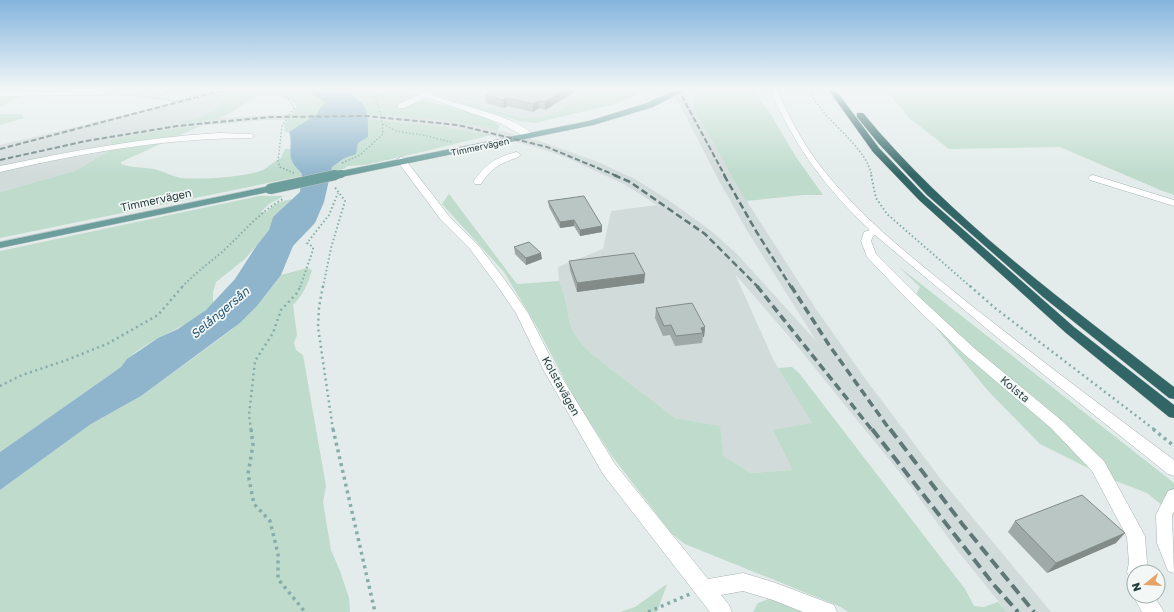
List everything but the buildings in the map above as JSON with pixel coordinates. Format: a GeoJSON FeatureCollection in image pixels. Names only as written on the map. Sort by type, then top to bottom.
{"type":"FeatureCollection","features":[{"type":"Feature","properties":{"kind":"highway"},"geometry":{"type":"LineString","coordinates":[[852,118],[876,150],[922,198],[1070,330],[1174,413]]}},
{"type":"Feature","properties":{"kind":"highway"},"geometry":{"type":"LineString","coordinates":[[863,118],[882,142],[930,193],[1047,294],[1174,394]]}},
{"type":"Feature","properties":{"kind":"main road","name":"Timmervägen"},"geometry":{"type":"LineString","coordinates":[[0,245],[270,189],[340,170],[402,161],[527,134],[589,118]]}},
{"type":"Feature","properties":{"kind":"main road","name":"Timmervägen"},"geometry":{"type":"LineString","coordinates":[[402,161],[462,146],[527,134],[560,130],[611,118]]}},
{"type":"Feature","properties":{"kind":"street"},"geometry":{"type":"LineString","coordinates":[[492,118],[527,134]]}},
{"type":"Feature","properties":{"kind":"street"},"geometry":{"type":"LineString","coordinates":[[787,118],[810,157],[832,186],[878,231],[908,258],[1037,364],[1174,469]]}},
{"type":"Feature","properties":{"kind":"street"},"geometry":{"type":"LineString","coordinates":[[0,169],[69,154],[124,145],[209,136],[251,136]]}},
{"type":"Feature","properties":{"kind":"street"},"geometry":{"type":"LineString","coordinates":[[478,182],[487,169],[499,161],[516,155]]}},
{"type":"Feature","properties":{"kind":"street","name":"Kolstavägen"},"geometry":{"type":"LineString","coordinates":[[402,161],[445,218],[474,247],[501,282],[522,313],[550,369],[609,469],[722,612]]}},
{"type":"Feature","properties":{"kind":"street"},"geometry":{"type":"LineString","coordinates":[[1093,178],[1174,203]]}},
{"type":"Feature","properties":{"kind":"street","name":"Kolsta"},"geometry":{"type":"LineString","coordinates":[[878,231],[868,234],[866,241],[871,254],[912,297],[963,345],[1056,424],[1098,466],[1136,536],[1138,564]]}},
{"type":"Feature","properties":{"kind":"street"},"geometry":{"type":"LineString","coordinates":[[1174,496],[1164,515],[1166,543],[1174,565]]}},
{"type":"Feature","properties":{"kind":"street"},"geometry":{"type":"LineString","coordinates":[[704,589],[743,582],[773,591],[827,612]]}},
{"type":"Feature","properties":{"kind":"path"},"geometry":{"type":"LineString","coordinates":[[286,118],[282,126],[278,161],[280,167],[291,171],[295,174],[296,178]]}},
{"type":"Feature","properties":{"kind":"path"},"geometry":{"type":"LineString","coordinates":[[340,170],[343,162],[360,155],[383,134],[381,118]]}},
{"type":"Feature","properties":{"kind":"path"},"geometry":{"type":"LineString","coordinates":[[829,118],[857,148],[870,169],[876,198],[887,214],[995,308],[1174,446]]}},
{"type":"Feature","properties":{"kind":"path"},"geometry":{"type":"LineString","coordinates":[[383,124],[389,129],[399,132],[419,134],[462,146]]}},
{"type":"Feature","properties":{"kind":"path"},"geometry":{"type":"LineString","coordinates":[[334,181],[334,188],[344,197],[345,201],[331,248],[319,307],[318,327],[331,421],[375,612]]}},
{"type":"Feature","properties":{"kind":"path"},"geometry":{"type":"LineString","coordinates":[[305,612],[278,579],[278,554],[270,521],[254,504],[248,474],[253,445],[249,415],[255,361],[273,333],[281,310],[298,292],[313,250],[313,247],[307,243],[327,220],[338,193]]}},
{"type":"Feature","properties":{"kind":"path"},"geometry":{"type":"LineString","coordinates":[[0,386],[22,375],[64,361],[107,344],[158,315],[190,278],[222,252],[270,206],[288,195]]}},
{"type":"Feature","properties":{"kind":"path"},"geometry":{"type":"LineString","coordinates":[[648,612],[704,589]]}},
{"type":"Feature","properties":{"kind":"shaded area"},"geometry":{"type":"Polygon","coordinates":[[[114,118],[197,118],[174,124],[228,118],[420,118],[493,129],[540,141],[598,162],[635,179],[667,199],[710,230],[737,254],[817,342],[746,229],[687,118],[700,118],[748,203],[816,309],[864,377],[939,477],[1051,612],[1007,612],[957,550],[909,484],[793,341],[735,274],[774,361],[812,423],[794,470],[751,473],[723,456],[719,426],[675,418],[594,356],[579,341],[570,325],[565,298],[559,281],[558,267],[603,249],[611,211],[657,205],[624,184],[565,157],[532,146],[485,134],[391,121],[355,119],[265,120],[188,127],[110,140],[115,147],[75,171],[0,192],[0,145],[114,118]]]}},
{"type":"Feature","properties":{"kind":"green space"},"geometry":{"type":"Polygon","coordinates":[[[0,118],[24,118],[0,125],[0,118]]]}},
{"type":"Feature","properties":{"kind":"green space"},"geometry":{"type":"Polygon","coordinates":[[[197,118],[220,118],[199,122],[170,125],[197,118]]]}},
{"type":"Feature","properties":{"kind":"green space"},"geometry":{"type":"Polygon","coordinates":[[[289,118],[312,118],[289,132],[285,132],[284,125],[289,118]]]}},
{"type":"Feature","properties":{"kind":"green space"},"geometry":{"type":"Polygon","coordinates":[[[412,118],[484,118],[500,126],[498,130],[443,120],[412,118]]]}},
{"type":"Feature","properties":{"kind":"green space"},"geometry":{"type":"Polygon","coordinates":[[[508,118],[558,118],[535,123],[508,118]]]}},
{"type":"Feature","properties":{"kind":"green space"},"geometry":{"type":"Polygon","coordinates":[[[699,118],[773,118],[796,157],[823,195],[804,195],[746,201],[699,118]]]}},
{"type":"Feature","properties":{"kind":"green space"},"geometry":{"type":"Polygon","coordinates":[[[909,118],[1174,118],[1174,195],[1060,147],[949,149],[909,118]]]}},
{"type":"Feature","properties":{"kind":"green space"},"geometry":{"type":"Polygon","coordinates":[[[367,119],[437,126],[491,135],[365,165],[347,166],[344,169],[332,171],[331,167],[343,159],[350,157],[358,143],[368,137],[367,119]]]}},
{"type":"Feature","properties":{"kind":"green space"},"geometry":{"type":"Polygon","coordinates":[[[202,125],[121,162],[121,164],[154,169],[181,178],[221,178],[263,170],[281,158],[285,149],[290,149],[292,162],[302,176],[0,238],[0,192],[75,171],[115,147],[109,140],[150,132],[202,125]]]}},
{"type":"Feature","properties":{"kind":"green space"},"geometry":{"type":"Polygon","coordinates":[[[449,194],[517,284],[559,281],[565,298],[570,325],[579,341],[594,356],[675,418],[720,426],[723,456],[751,473],[793,470],[773,430],[812,423],[778,368],[792,367],[799,373],[965,589],[974,606],[984,607],[998,602],[1007,612],[848,612],[841,607],[685,544],[671,533],[612,456],[574,398],[537,327],[504,272],[442,204],[449,194]]]}},
{"type":"Feature","properties":{"kind":"green space"},"geometry":{"type":"Polygon","coordinates":[[[259,196],[284,196],[269,204],[261,212],[267,212],[275,204],[293,199],[273,217],[269,230],[245,259],[216,282],[213,292],[213,303],[203,313],[179,328],[141,348],[121,367],[0,452],[0,251],[259,196]]]}},
{"type":"Feature","properties":{"kind":"green space"},"geometry":{"type":"Polygon","coordinates":[[[898,266],[1174,483],[1174,515],[1147,493],[1108,478],[1040,444],[989,392],[913,300],[920,287],[898,266]]]}},
{"type":"Feature","properties":{"kind":"green space"},"geometry":{"type":"Polygon","coordinates":[[[307,268],[312,270],[309,280],[305,289],[293,305],[297,335],[294,343],[296,350],[303,355],[326,486],[323,502],[331,550],[349,598],[350,612],[0,612],[0,490],[91,424],[141,396],[222,337],[240,323],[257,306],[281,275],[307,268]]]}},
{"type":"Feature","properties":{"kind":"green space"},"geometry":{"type":"Polygon","coordinates":[[[667,584],[657,612],[620,612],[635,607],[667,584]]]}},
{"type":"Feature","properties":{"kind":"green space"},"geometry":{"type":"Polygon","coordinates":[[[771,598],[809,612],[753,612],[758,603],[771,598]]]}},
{"type":"Feature","properties":{"kind":"water","name":"Selångersån"},"geometry":{"type":"Polygon","coordinates":[[[311,118],[368,118],[368,137],[358,143],[356,154],[343,159],[332,167],[324,202],[315,223],[293,246],[281,275],[257,306],[240,323],[141,396],[91,424],[0,490],[0,452],[121,367],[127,359],[158,338],[178,329],[206,310],[235,279],[257,245],[269,230],[273,217],[300,192],[302,174],[291,158],[291,139],[289,132],[311,118]]]}},
{"type":"Feature","properties":{"kind":"railway"},"geometry":{"type":"LineString","coordinates":[[0,149],[119,118]]}},
{"type":"Feature","properties":{"kind":"railway"},"geometry":{"type":"LineString","coordinates":[[0,160],[86,141],[177,126],[265,118]]}},
{"type":"Feature","properties":{"kind":"railway"},"geometry":{"type":"LineString","coordinates":[[382,118],[458,125],[547,147],[617,176]]}},
{"type":"Feature","properties":{"kind":"railway"},"geometry":{"type":"LineString","coordinates":[[693,118],[725,176]]}},
{"type":"Feature","properties":{"kind":"railway"},"geometry":{"type":"LineString","coordinates":[[614,175],[630,182],[705,234],[757,286]]}},
{"type":"Feature","properties":{"kind":"railway"},"geometry":{"type":"LineString","coordinates":[[724,175],[756,231],[791,287]]}},
{"type":"Feature","properties":{"kind":"railway"},"geometry":{"type":"LineString","coordinates":[[757,286],[872,430]]}},
{"type":"Feature","properties":{"kind":"railway"},"geometry":{"type":"LineString","coordinates":[[791,286],[829,345],[890,430]]}},
{"type":"Feature","properties":{"kind":"railway"},"geometry":{"type":"LineString","coordinates":[[872,429],[994,585],[1018,612]]}},
{"type":"Feature","properties":{"kind":"railway"},"geometry":{"type":"LineString","coordinates":[[890,429],[963,525],[1034,612]]}}]}
